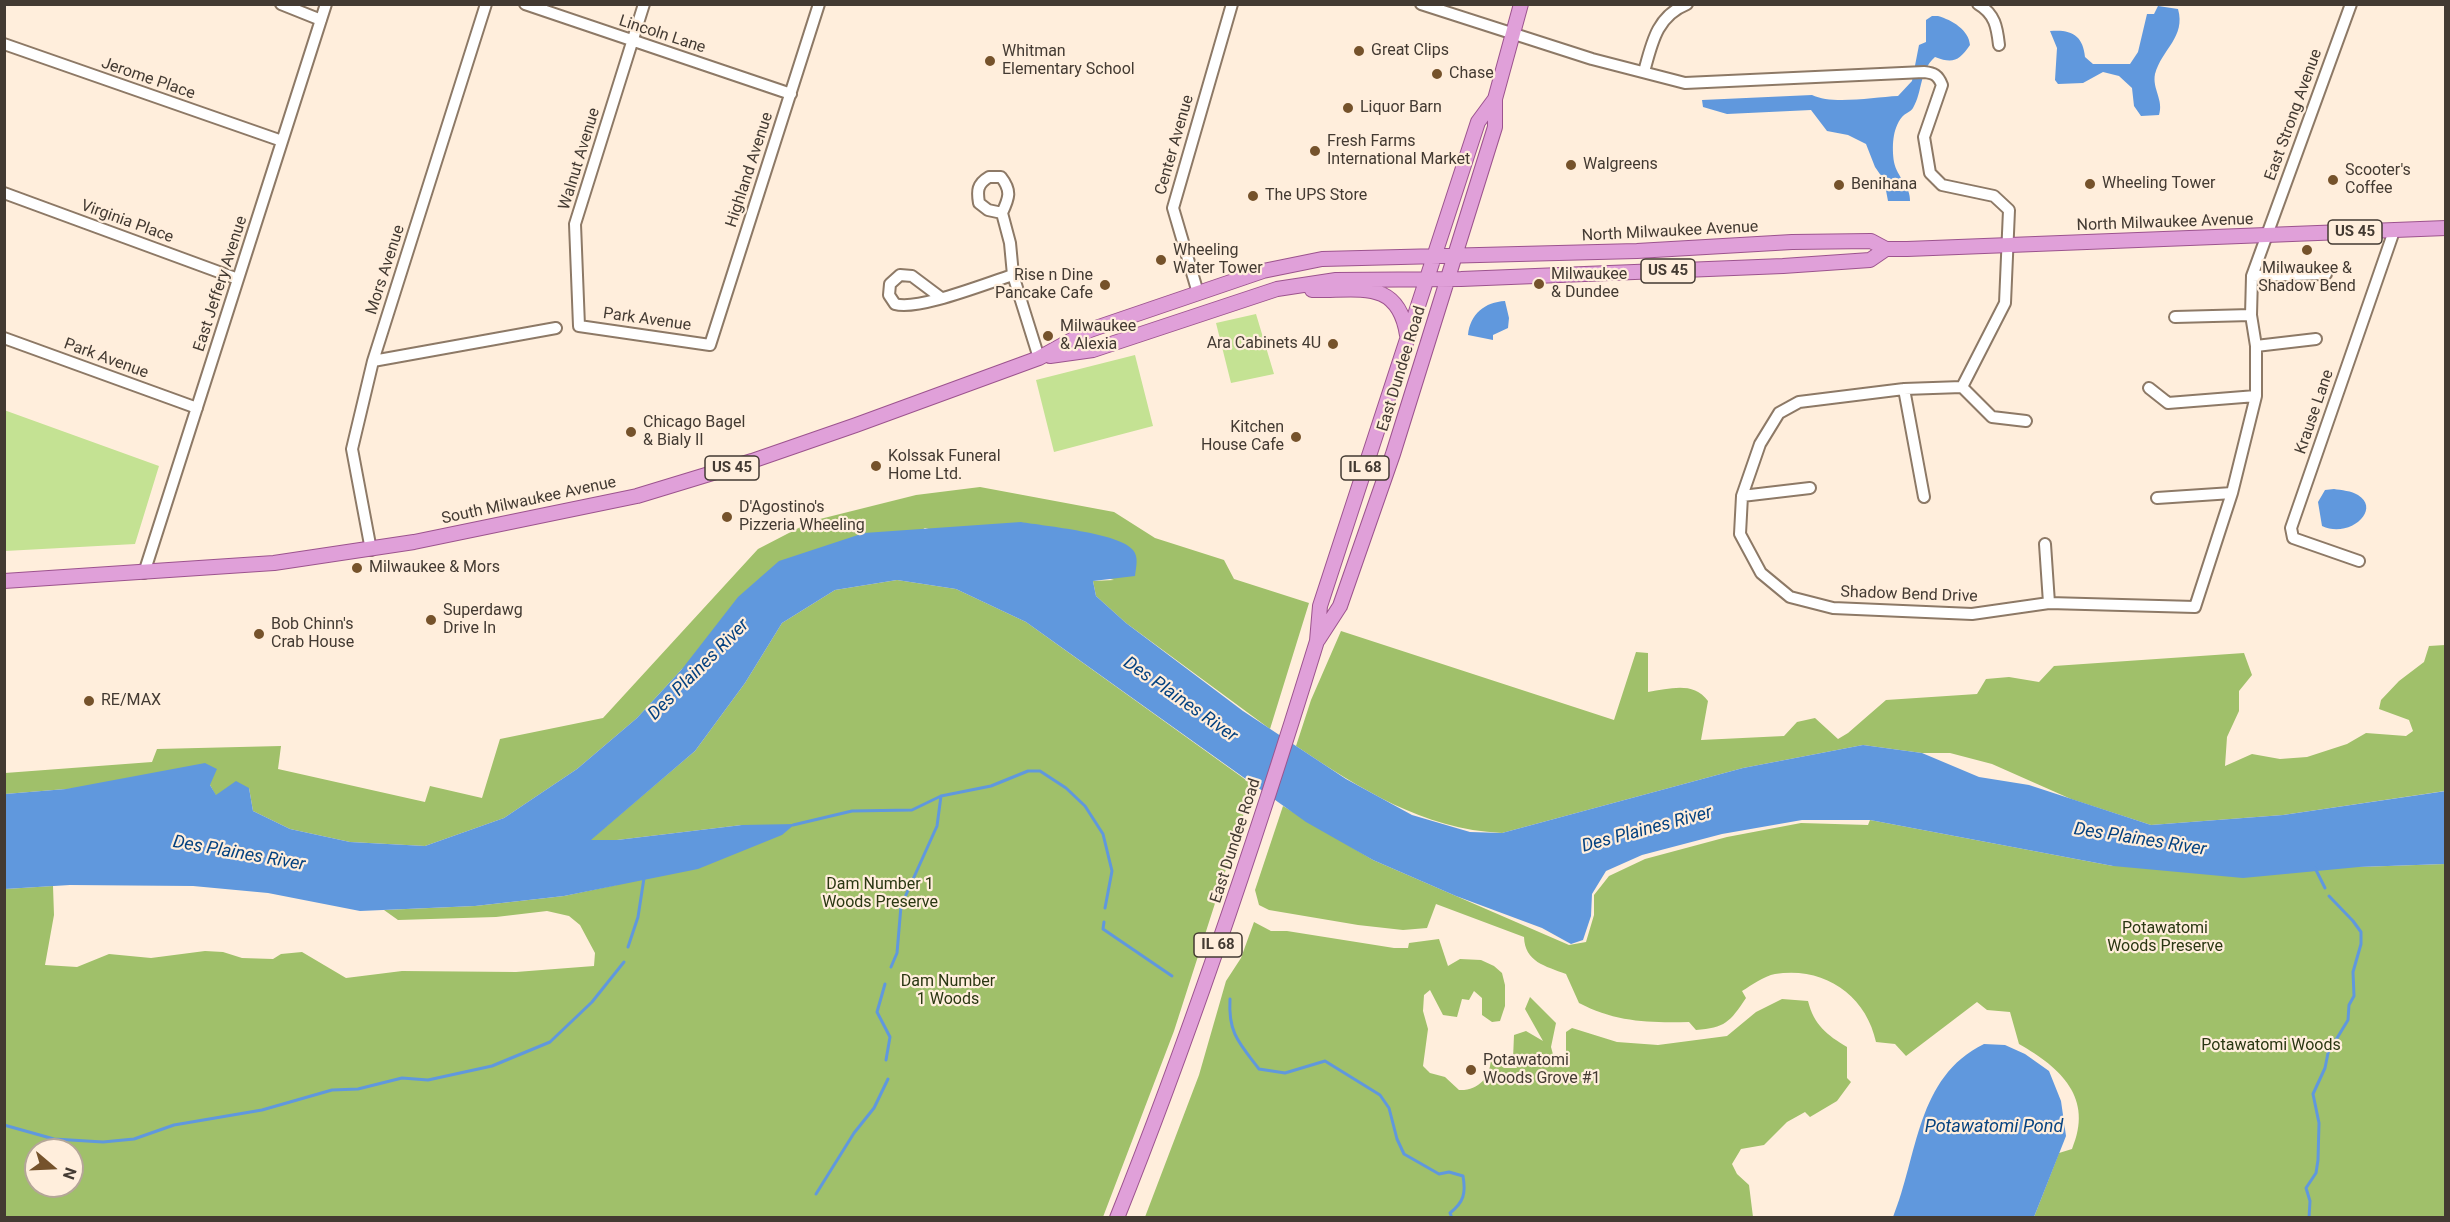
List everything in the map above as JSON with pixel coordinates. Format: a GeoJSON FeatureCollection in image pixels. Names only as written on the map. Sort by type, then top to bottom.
{"type":"FeatureCollection","features":[{"type":"Feature","properties":{"kind":"main road","name":"East Dundee Road"},"geometry":{"type":"LineString","coordinates":[[1317,641],[1340,606],[1393,454],[1495,127],[1495,99],[1521,4]]}},
{"type":"Feature","properties":{"kind":"main road","name":"East Dundee Road"},"geometry":{"type":"LineString","coordinates":[[1117,1218],[1169,1087],[1266,802],[1317,641],[1320,606],[1478,122],[1495,99]]}},
{"type":"Feature","properties":{"kind":"main road","name":"North Milwaukee Avenue"},"geometry":{"type":"LineString","coordinates":[[1455,255],[1637,251],[1792,242],[1871,241],[1886,249],[2445,228]]}},
{"type":"Feature","properties":{"kind":"main road","name":"North Milwaukee Avenue"},"geometry":{"type":"LineString","coordinates":[[1448,279],[1783,266],[1870,260],[1886,249]]}},
{"type":"Feature","properties":{"kind":"main road","name":"South Milwaukee Avenue"},"geometry":{"type":"LineString","coordinates":[[4,581],[274,563],[371,550],[577,510],[684,483],[856,425],[1039,358],[1090,330],[1263,271],[1322,260],[1455,255]]}},
{"type":"Feature","properties":{"kind":"main road","name":"South Milwaukee Avenue"},"geometry":{"type":"LineString","coordinates":[[1039,358],[1093,350],[1277,289],[1336,280],[1448,279]]}},
{"type":"Feature","properties":{"kind":"main road"},"geometry":{"type":"LineString","coordinates":[[1277,289],[1383,294],[1400,307],[1407,336]]}},
{"type":"Feature","properties":{"kind":"street"},"geometry":{"type":"LineString","coordinates":[[280,4],[321,20]]}},
{"type":"Feature","properties":{"kind":"street","name":"East Jeffery Avenue"},"geometry":{"type":"LineString","coordinates":[[144,573],[326,4]]}},
{"type":"Feature","properties":{"kind":"street","name":"Mors Avenue"},"geometry":{"type":"LineString","coordinates":[[371,550],[352,449],[373,361],[486,4]]}},
{"type":"Feature","properties":{"kind":"street","name":"Lincoln Lane"},"geometry":{"type":"LineString","coordinates":[[525,4],[790,94]]}},
{"type":"Feature","properties":{"kind":"street","name":"Walnut Avenue"},"geometry":{"type":"LineString","coordinates":[[579,326],[575,224],[644,4]]}},
{"type":"Feature","properties":{"kind":"street","name":"Highland Avenue"},"geometry":{"type":"LineString","coordinates":[[710,345],[819,4]]}},
{"type":"Feature","properties":{"kind":"street","name":"Center Avenue"},"geometry":{"type":"LineString","coordinates":[[1198,293],[1173,208],[1232,4]]}},
{"type":"Feature","properties":{"kind":"street"},"geometry":{"type":"LineString","coordinates":[[1421,4],[1592,59],[1685,83],[1933,73],[1942,85],[1924,137],[1930,173],[1942,185],[1994,196],[2009,210],[2005,303],[1962,387],[1992,417],[2026,421]]}},
{"type":"Feature","properties":{"kind":"street"},"geometry":{"type":"LineString","coordinates":[[1644,72],[1662,22],[1671,11],[1687,4]]}},
{"type":"Feature","properties":{"kind":"street"},"geometry":{"type":"LineString","coordinates":[[1978,4],[1993,8],[1999,45]]}},
{"type":"Feature","properties":{"kind":"street","name":"East Strong Avenue"},"geometry":{"type":"LineString","coordinates":[[2265,236],[2351,4]]}},
{"type":"Feature","properties":{"kind":"street","name":"Jerome Place"},"geometry":{"type":"LineString","coordinates":[[4,44],[282,141]]}},
{"type":"Feature","properties":{"kind":"street","name":"Virginia Place"},"geometry":{"type":"LineString","coordinates":[[4,193],[238,279]]}},
{"type":"Feature","properties":{"kind":"street"},"geometry":{"type":"LineString","coordinates":[[1002,213],[1010,243],[1013,275],[1039,358]]}},
{"type":"Feature","properties":{"kind":"street","name":"Krause Lane"},"geometry":{"type":"LineString","coordinates":[[2359,561],[2293,538],[2291,528],[2394,231]]}},
{"type":"Feature","properties":{"kind":"street","name":"Shadow Bend Drive"},"geometry":{"type":"LineString","coordinates":[[1962,387],[1904,389],[1799,402],[1779,413],[1760,444],[1742,495],[1740,534],[1761,573],[1790,597],[1833,608],[1972,614],[2049,603],[2195,608],[2232,493],[2256,396],[2256,346],[2251,315],[2252,276],[2265,236]]}},
{"type":"Feature","properties":{"kind":"street"},"geometry":{"type":"LineString","coordinates":[[2252,276],[2326,274]]}},
{"type":"Feature","properties":{"kind":"street"},"geometry":{"type":"LineString","coordinates":[[940,297],[912,276],[900,275],[890,284],[889,295],[895,304],[905,307],[940,297],[1013,275]]}},
{"type":"Feature","properties":{"kind":"street"},"geometry":{"type":"LineString","coordinates":[[2175,317],[2251,315]]}},
{"type":"Feature","properties":{"kind":"street","name":"Park Avenue"},"geometry":{"type":"LineString","coordinates":[[579,326],[710,345]]}},
{"type":"Feature","properties":{"kind":"street"},"geometry":{"type":"LineString","coordinates":[[373,361],[556,328]]}},
{"type":"Feature","properties":{"kind":"street","name":"Park Avenue"},"geometry":{"type":"LineString","coordinates":[[4,338],[197,408]]}},
{"type":"Feature","properties":{"kind":"street"},"geometry":{"type":"LineString","coordinates":[[2256,346],[2316,339]]}},
{"type":"Feature","properties":{"kind":"street"},"geometry":{"type":"LineString","coordinates":[[2149,388],[2168,403],[2256,396]]}},
{"type":"Feature","properties":{"kind":"street"},"geometry":{"type":"LineString","coordinates":[[1904,389],[1924,497]]}},
{"type":"Feature","properties":{"kind":"street"},"geometry":{"type":"LineString","coordinates":[[1742,495],[1810,488]]}},
{"type":"Feature","properties":{"kind":"street"},"geometry":{"type":"LineString","coordinates":[[2157,498],[2232,493]]}},
{"type":"Feature","properties":{"kind":"street"},"geometry":{"type":"LineString","coordinates":[[2045,544],[2049,603]]}},
{"type":"Feature","properties":{"kind":"green space"},"geometry":{"type":"Polygon","coordinates":[[[1256,314],[1274,374],[1231,383],[1216,323],[1256,314]]]}},
{"type":"Feature","properties":{"kind":"green space"},"geometry":{"type":"Polygon","coordinates":[[[1135,355],[1153,426],[1054,452],[1036,380],[1135,355]]]}},
{"type":"Feature","properties":{"kind":"green space"},"geometry":{"type":"Polygon","coordinates":[[[4,410],[159,466],[135,544],[5,551],[4,410]]]}},
{"type":"Feature","properties":{"kind":"green space"},"geometry":{"type":"Polygon","coordinates":[[[980,487],[1114,512],[1155,538],[1224,560],[1234,579],[1309,603],[1270,729],[1126,623],[1096,596],[1093,581],[1114,580],[925,528],[682,669],[637,718],[577,769],[504,818],[425,846],[350,842],[290,829],[253,811],[249,788],[216,796],[210,785],[66,789],[5,794],[5,773],[152,762],[157,749],[281,746],[278,769],[425,802],[430,786],[482,798],[500,739],[603,718],[758,549],[812,521],[916,495],[980,487]]]}},
{"type":"Feature","properties":{"kind":"green space","name":"Dam Number 1 Woods"},"geometry":{"type":"Polygon","coordinates":[[[897,580],[956,589],[1026,622],[1253,785],[1174,1031],[1103,1217],[5,1218],[5,889],[53,886],[54,915],[45,965],[77,967],[109,954],[151,958],[205,951],[223,952],[242,958],[273,959],[281,954],[302,952],[346,978],[402,971],[516,972],[594,966],[595,953],[580,925],[569,916],[547,911],[496,917],[398,920],[384,910],[475,906],[564,896],[616,885],[742,825],[617,840],[590,840],[695,751],[745,683],[782,623],[835,590],[897,580]]]}},
{"type":"Feature","properties":{"kind":"green space"},"geometry":{"type":"Polygon","coordinates":[[[1341,631],[1614,720],[1636,652],[1648,653],[1648,692],[1673,688],[1688,689],[1702,695],[1708,701],[1701,740],[1784,736],[1797,722],[1815,718],[1838,739],[1886,700],[1977,694],[1986,679],[2009,677],[2039,682],[2054,666],[2244,653],[2252,675],[2239,691],[2239,711],[2227,737],[2225,766],[2252,754],[2280,759],[2307,757],[2347,744],[2366,733],[2406,736],[2413,731],[2409,720],[2379,709],[2381,700],[2399,681],[2424,662],[2429,646],[2445,645],[2445,791],[2283,815],[2151,825],[2071,799],[1992,764],[1950,753],[1922,753],[1863,745],[1743,768],[1502,833],[1473,830],[1445,824],[1393,804],[1344,777],[1296,746],[1311,700],[1341,631]]]}},
{"type":"Feature","properties":{"kind":"green space","name":"Potawatomi Woods"},"geometry":{"type":"Polygon","coordinates":[[[1283,806],[1373,860],[1569,945],[1586,942],[1594,915],[1594,895],[1609,876],[1645,859],[1727,837],[1801,823],[1868,825],[1870,820],[2113,866],[2359,867],[2445,864],[2445,1217],[2034,1217],[2059,1153],[2072,1149],[2078,1131],[2079,1114],[2070,1086],[2060,1074],[2019,1044],[2010,1012],[1987,1010],[1977,1002],[1906,1056],[1895,1044],[1876,1042],[1863,1010],[1840,987],[1810,975],[1775,974],[1758,981],[1742,991],[1746,998],[1736,1013],[1726,1022],[1714,1028],[1696,1030],[1689,1022],[1619,1018],[1579,1003],[1566,974],[1532,958],[1525,945],[1524,937],[1436,904],[1427,928],[1403,930],[1269,910],[1259,905],[1255,890],[1283,806]]]}},
{"type":"Feature","properties":{"kind":"green space"},"geometry":{"type":"Polygon","coordinates":[[[1254,922],[1271,931],[1287,931],[1394,948],[1408,948],[1409,943],[1439,939],[1448,966],[1460,959],[1481,960],[1494,966],[1502,973],[1505,985],[1505,1006],[1500,1021],[1492,1022],[1482,1015],[1482,998],[1474,991],[1469,1000],[1462,999],[1457,1017],[1443,1015],[1430,990],[1424,995],[1423,1011],[1428,1029],[1423,1066],[1430,1073],[1445,1077],[1459,1090],[1472,1088],[1482,1082],[1488,1072],[1491,1059],[1504,1068],[1517,1068],[1513,1059],[1514,1035],[1526,1031],[1543,1041],[1525,1009],[1530,997],[1556,1023],[1551,1047],[1554,1058],[1562,1058],[1566,1052],[1566,1032],[1572,1028],[1617,1042],[1658,1045],[1727,1036],[1756,1012],[1782,999],[1808,1001],[1814,1017],[1822,1028],[1847,1047],[1847,1078],[1851,1082],[1837,1101],[1810,1117],[1805,1112],[1787,1122],[1764,1145],[1741,1149],[1732,1164],[1737,1174],[1749,1185],[1753,1217],[1145,1217],[1199,1075],[1226,981],[1241,958],[1254,922]]]}},
{"type":"Feature","properties":{"kind":"water"},"geometry":{"type":"Polygon","coordinates":[[[2158,6],[2178,9],[2180,19],[2176,35],[2155,74],[2155,85],[2160,104],[2159,115],[2141,116],[2134,106],[2132,88],[2119,76],[2103,72],[2083,83],[2058,84],[2055,80],[2057,48],[2050,31],[2064,31],[2075,35],[2082,43],[2085,57],[2093,64],[2130,64],[2138,52],[2147,14],[2154,14],[2158,6]]]}},
{"type":"Feature","properties":{"kind":"water"},"geometry":{"type":"Polygon","coordinates":[[[1932,16],[1938,16],[1959,26],[1967,35],[1970,45],[1955,60],[1935,57],[1926,68],[1913,108],[1902,117],[1896,127],[1893,145],[1894,162],[1908,191],[1910,201],[1888,201],[1884,180],[1875,167],[1866,144],[1848,135],[1827,131],[1811,110],[1727,114],[1703,107],[1702,100],[1812,95],[1830,100],[1854,100],[1898,96],[1912,81],[1919,45],[1926,42],[1926,20],[1932,16]]]}},
{"type":"Feature","properties":{"kind":"water"},"geometry":{"type":"Polygon","coordinates":[[[1505,301],[1509,318],[1508,328],[1493,335],[1493,340],[1468,335],[1475,315],[1491,304],[1505,301]]]}},
{"type":"Feature","properties":{"kind":"water"},"geometry":{"type":"Polygon","coordinates":[[[2334,489],[2356,494],[2364,501],[2366,508],[2364,515],[2352,526],[2332,529],[2322,526],[2318,502],[2325,490],[2334,489]]]}},
{"type":"Feature","properties":{"kind":"water","name":"Des Plaines River"},"geometry":{"type":"Polygon","coordinates":[[[1021,522],[1098,535],[1125,544],[1133,550],[1136,556],[1135,576],[1093,581],[1096,596],[1126,623],[1243,711],[1346,779],[1412,815],[1470,832],[1502,833],[1743,768],[1863,745],[1922,753],[1979,777],[2029,785],[2151,825],[2283,815],[2446,791],[2445,864],[2359,867],[2243,878],[2113,866],[1870,820],[1802,820],[1722,834],[1642,855],[1606,871],[1592,894],[1591,916],[1583,940],[1571,944],[1542,928],[1456,896],[1373,860],[1306,822],[1026,622],[956,589],[897,580],[835,590],[782,623],[745,683],[695,751],[591,840],[617,840],[742,825],[795,824],[782,835],[698,869],[564,896],[475,906],[360,911],[268,893],[193,886],[70,885],[5,889],[5,794],[66,789],[205,763],[217,769],[210,785],[216,795],[236,781],[249,788],[253,811],[290,829],[350,842],[425,846],[504,818],[577,769],[637,718],[682,669],[738,597],[779,561],[864,533],[1021,522]]]}},
{"type":"Feature","properties":{"kind":"water","name":"Potawatomi Pond"},"geometry":{"type":"Polygon","coordinates":[[[1984,1044],[2005,1045],[2025,1054],[2049,1071],[2061,1101],[2066,1136],[2034,1217],[1893,1217],[1922,1120],[1932,1097],[1945,1076],[1962,1058],[1984,1044]]]}},
{"type":"Feature","properties":{"kind":"waterway"},"geometry":{"type":"LineString","coordinates":[[793,825],[852,811],[912,810],[941,796],[991,786],[1028,771],[1040,771],[1066,788],[1085,806],[1103,834],[1112,871],[1105,908]]}},
{"type":"Feature","properties":{"kind":"waterway"},"geometry":{"type":"LineString","coordinates":[[891,967],[897,953],[901,906],[937,826],[941,796]]}},
{"type":"Feature","properties":{"kind":"waterway"},"geometry":{"type":"LineString","coordinates":[[2315,868],[2325,888]]}},
{"type":"Feature","properties":{"kind":"waterway"},"geometry":{"type":"LineString","coordinates":[[628,947],[638,917],[644,878]]}},
{"type":"Feature","properties":{"kind":"waterway"},"geometry":{"type":"LineString","coordinates":[[2309,1218],[2310,1201],[2306,1188],[2316,1173],[2318,1160],[2319,1123],[2313,1094],[2325,1068],[2328,1053],[2348,1020],[2349,1005],[2354,996],[2353,972],[2361,944],[2361,932],[2329,896]]}},
{"type":"Feature","properties":{"kind":"waterway"},"geometry":{"type":"LineString","coordinates":[[1104,922],[1103,929],[1172,976]]}},
{"type":"Feature","properties":{"kind":"waterway"},"geometry":{"type":"LineString","coordinates":[[4,1125],[54,1139],[103,1142],[134,1139],[174,1125],[262,1110],[332,1090],[358,1089],[402,1078],[428,1080],[492,1066],[550,1042],[592,1002],[624,962]]}},
{"type":"Feature","properties":{"kind":"waterway"},"geometry":{"type":"LineString","coordinates":[[885,984],[877,1012],[890,1037],[886,1060]]}},
{"type":"Feature","properties":{"kind":"waterway"},"geometry":{"type":"LineString","coordinates":[[1230,999],[1231,1021],[1236,1037],[1259,1069],[1285,1073],[1325,1061],[1380,1095],[1389,1108],[1397,1139],[1404,1154],[1439,1174],[1449,1172],[1463,1176],[1463,1197],[1450,1213],[1452,1218]]}},
{"type":"Feature","properties":{"kind":"waterway"},"geometry":{"type":"LineString","coordinates":[[816,1194],[854,1133],[874,1108],[888,1079]]}},
{"type":"Feature","properties":{"kind":"place","name":"Great Clips"},"geometry":{"type":"Point","coordinates":[1359,51]}},
{"type":"Feature","properties":{"kind":"place","name":"Whitman Elementary School"},"geometry":{"type":"Point","coordinates":[990,61]}},
{"type":"Feature","properties":{"kind":"place","name":"Chase"},"geometry":{"type":"Point","coordinates":[1437,74]}},
{"type":"Feature","properties":{"kind":"place","name":"Liquor Barn"},"geometry":{"type":"Point","coordinates":[1348,108]}},
{"type":"Feature","properties":{"kind":"place","name":"Fresh Farms International Market"},"geometry":{"type":"Point","coordinates":[1315,151]}},
{"type":"Feature","properties":{"kind":"place","name":"Walgreens"},"geometry":{"type":"Point","coordinates":[1571,165]}},
{"type":"Feature","properties":{"kind":"place","name":"Scooter's Coffee"},"geometry":{"type":"Point","coordinates":[2333,180]}},
{"type":"Feature","properties":{"kind":"place","name":"Wheeling Tower"},"geometry":{"type":"Point","coordinates":[2090,184]}},
{"type":"Feature","properties":{"kind":"place","name":"Benihana"},"geometry":{"type":"Point","coordinates":[1839,185]}},
{"type":"Feature","properties":{"kind":"place","name":"The UPS Store"},"geometry":{"type":"Point","coordinates":[1253,196]}},
{"type":"Feature","properties":{"kind":"place","name":"Milwaukee & Shadow Bend"},"geometry":{"type":"Point","coordinates":[2307,250]}},
{"type":"Feature","properties":{"kind":"place","name":"Wheeling Water Tower"},"geometry":{"type":"Point","coordinates":[1161,260]}},
{"type":"Feature","properties":{"kind":"place","name":"Milwaukee & Dundee"},"geometry":{"type":"Point","coordinates":[1539,284]}},
{"type":"Feature","properties":{"kind":"place","name":"Rise n Dine Pancake Cafe"},"geometry":{"type":"Point","coordinates":[1105,285]}},
{"type":"Feature","properties":{"kind":"place","name":"Milwaukee & Alexia"},"geometry":{"type":"Point","coordinates":[1048,336]}},
{"type":"Feature","properties":{"kind":"place","name":"Ara Cabinets 4U"},"geometry":{"type":"Point","coordinates":[1333,344]}},
{"type":"Feature","properties":{"kind":"place","name":"Chicago Bagel & Bialy II"},"geometry":{"type":"Point","coordinates":[631,432]}},
{"type":"Feature","properties":{"kind":"place","name":"Kitchen House Cafe"},"geometry":{"type":"Point","coordinates":[1296,437]}},
{"type":"Feature","properties":{"kind":"place","name":"Kolssak Funeral Home Ltd."},"geometry":{"type":"Point","coordinates":[876,466]}},
{"type":"Feature","properties":{"kind":"place","name":"D'Agostino's Pizzeria Wheeling"},"geometry":{"type":"Point","coordinates":[727,517]}},
{"type":"Feature","properties":{"kind":"place","name":"Milwaukee & Mors"},"geometry":{"type":"Point","coordinates":[357,568]}},
{"type":"Feature","properties":{"kind":"place","name":"Superdawg Drive In"},"geometry":{"type":"Point","coordinates":[431,620]}},
{"type":"Feature","properties":{"kind":"place","name":"Bob Chinn's Crab House"},"geometry":{"type":"Point","coordinates":[259,634]}},
{"type":"Feature","properties":{"kind":"place","name":"RE/MAX"},"geometry":{"type":"Point","coordinates":[89,701]}},
{"type":"Feature","properties":{"kind":"place","name":"Potawatomi Woods Grove #1"},"geometry":{"type":"Point","coordinates":[1471,1070]}},
{"type":"Feature","properties":{"kind":"park label","name":"Dam Number 1 Woods Preserve"},"geometry":{"type":"Point","coordinates":[880,894]}},
{"type":"Feature","properties":{"kind":"park label","name":"Potawatomi Woods Preserve"},"geometry":{"type":"Point","coordinates":[2165,938]}}]}
